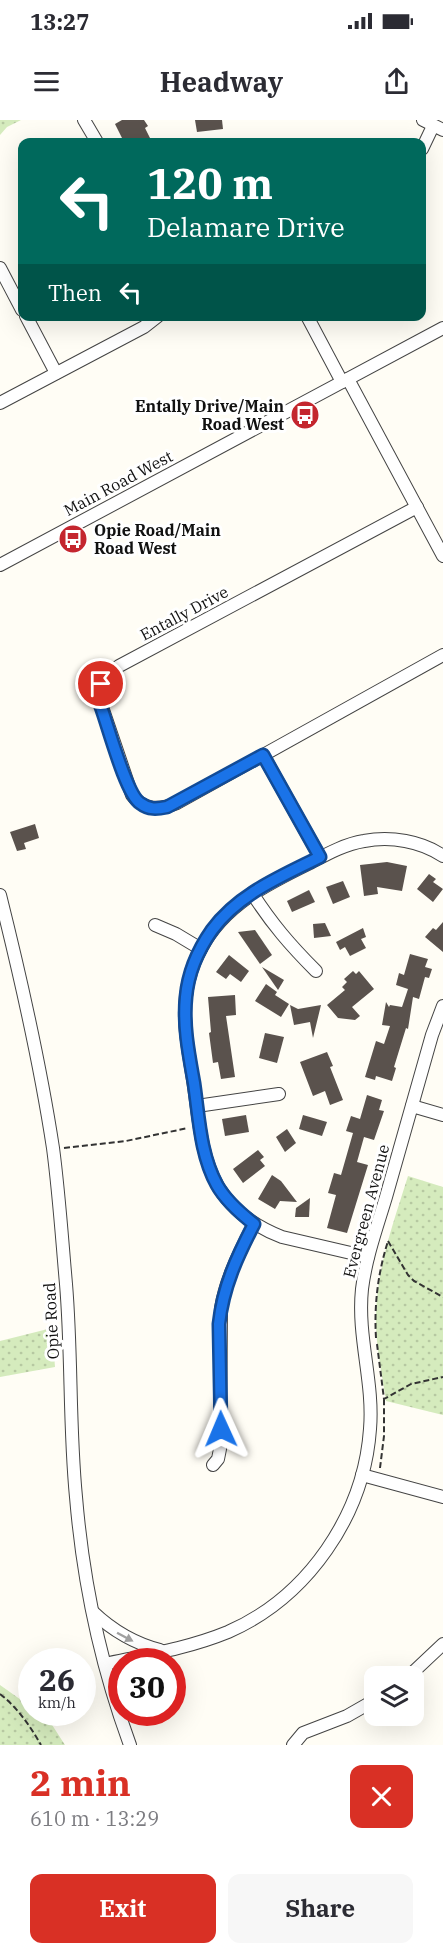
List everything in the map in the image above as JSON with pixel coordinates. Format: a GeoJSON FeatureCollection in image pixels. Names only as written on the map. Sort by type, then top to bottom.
{"type":"FeatureCollection","features":[{"type":"Feature","properties":{"kind":"street"},"geometry":{"type":"LineString","coordinates":[[84,120],[94,138]]}},
{"type":"Feature","properties":{"kind":"street"},"geometry":{"type":"LineString","coordinates":[[426,140],[433,125]]}},
{"type":"Feature","properties":{"kind":"street"},"geometry":{"type":"LineString","coordinates":[[0,268],[18,302]]}},
{"type":"Feature","properties":{"kind":"street"},"geometry":{"type":"LineString","coordinates":[[29,321],[56,373]]}},
{"type":"Feature","properties":{"kind":"street"},"geometry":{"type":"LineString","coordinates":[[0,403],[152,321]]}},
{"type":"Feature","properties":{"kind":"street"},"geometry":{"type":"LineString","coordinates":[[310,321],[443,556]]}},
{"type":"Feature","properties":{"kind":"street","name":"Main Road West"},"geometry":{"type":"LineString","coordinates":[[0,565],[443,328]]}},
{"type":"Feature","properties":{"kind":"street","name":"Entally Drive"},"geometry":{"type":"LineString","coordinates":[[417,507],[119,666],[101,684],[99,698],[130,790],[135,799],[148,807],[159,809],[177,803],[443,655]]}},
{"type":"Feature","properties":{"kind":"street"},"geometry":{"type":"LineString","coordinates":[[263,755],[320,857]]}},
{"type":"Feature","properties":{"kind":"street"},"geometry":{"type":"LineString","coordinates":[[368,1257],[282,1237],[254,1224],[228,1202],[218,1187],[204,1151],[185,1021],[189,977],[201,949],[212,930],[224,916],[252,893],[320,857],[353,843],[381,839],[411,842],[443,856]]}},
{"type":"Feature","properties":{"kind":"street"},"geometry":{"type":"LineString","coordinates":[[252,893],[284,939],[316,970]]}},
{"type":"Feature","properties":{"kind":"street","name":"Opie Road"},"geometry":{"type":"LineString","coordinates":[[0,895],[27,1009],[53,1149],[69,1314],[76,1497],[92,1611],[128,1741]]}},
{"type":"Feature","properties":{"kind":"street"},"geometry":{"type":"LineString","coordinates":[[155,925],[201,949]]}},
{"type":"Feature","properties":{"kind":"street","name":"Evergreen Avenue"},"geometry":{"type":"LineString","coordinates":[[176,1648],[210,1639],[244,1624],[291,1591],[321,1559],[342,1527],[356,1494],[362,1475],[370,1429],[368,1378],[361,1333],[361,1309],[368,1257],[432,1035],[443,1006]]}},
{"type":"Feature","properties":{"kind":"street"},"geometry":{"type":"LineString","coordinates":[[197,1106],[279,1094]]}},
{"type":"Feature","properties":{"kind":"street"},"geometry":{"type":"LineString","coordinates":[[412,1106],[443,1114]]}},
{"type":"Feature","properties":{"kind":"street"},"geometry":{"type":"LineString","coordinates":[[213,1466],[218,1459],[220,1449],[219,1324],[221,1308],[234,1265],[254,1224]]}},
{"type":"Feature","properties":{"kind":"street"},"geometry":{"type":"LineString","coordinates":[[362,1475],[443,1497]]}},
{"type":"Feature","properties":{"kind":"street"},"geometry":{"type":"LineString","coordinates":[[92,1611],[121,1635],[153,1648]]}},
{"type":"Feature","properties":{"kind":"street"},"geometry":{"type":"LineString","coordinates":[[420,1666],[443,1644]]}},
{"type":"Feature","properties":{"kind":"street"},"geometry":{"type":"LineString","coordinates":[[293,1745],[303,1733],[347,1716],[364,1706]]}},
{"type":"Feature","properties":{"kind":"street"},"geometry":{"type":"LineString","coordinates":[[128,1741],[129,1726]]}},
{"type":"Feature","properties":{"kind":"path"},"geometry":{"type":"LineString","coordinates":[[53,1149],[126,1141],[188,1128]]}},
{"type":"Feature","properties":{"kind":"path"},"geometry":{"type":"LineString","coordinates":[[380,1468],[384,1436],[384,1399],[376,1342],[375,1307],[380,1268],[387,1241],[414,1281],[443,1297]]}},
{"type":"Feature","properties":{"kind":"path"},"geometry":{"type":"LineString","coordinates":[[384,1399],[411,1384],[442,1377]]}},
{"type":"Feature","properties":{"kind":"path"},"geometry":{"type":"LineString","coordinates":[[0,1694],[23,1718],[41,1745]]}},
{"type":"Feature","properties":{"kind":"green space"},"geometry":{"type":"Polygon","coordinates":[[[0,120],[21,120],[7,127],[0,135],[0,120]]]}},
{"type":"Feature","properties":{"kind":"green space"},"geometry":{"type":"Polygon","coordinates":[[[408,1176],[443,1187],[443,1415],[386,1401],[379,1358],[376,1315],[379,1279],[408,1176]]]}},
{"type":"Feature","properties":{"kind":"green space"},"geometry":{"type":"Polygon","coordinates":[[[52,1328],[55,1367],[0,1377],[0,1341],[52,1328]]]}},
{"type":"Feature","properties":{"kind":"green space"},"geometry":{"type":"Polygon","coordinates":[[[0,1685],[18,1698],[18,1726],[53,1726],[65,1745],[0,1745],[0,1685]]]}},
{"type":"Feature","properties":{"kind":"building"},"geometry":{"type":"Polygon","coordinates":[[[122,120],[144,120],[148,126],[145,128],[150,138],[122,138],[115,124],[122,120]]]}},
{"type":"Feature","properties":{"kind":"building"},"geometry":{"type":"Polygon","coordinates":[[[195,120],[222,120],[223,129],[197,132],[195,120]]]}},
{"type":"Feature","properties":{"kind":"building"},"geometry":{"type":"Polygon","coordinates":[[[35,824],[39,838],[24,843],[26,849],[17,851],[10,832],[35,824]]]}},
{"type":"Feature","properties":{"kind":"building"},"geometry":{"type":"Polygon","coordinates":[[[387,862],[407,866],[402,891],[377,887],[378,894],[364,896],[360,865],[387,862]]]}},
{"type":"Feature","properties":{"kind":"building"},"geometry":{"type":"Polygon","coordinates":[[[429,874],[436,879],[433,882],[443,889],[433,902],[417,889],[429,874]]]}},
{"type":"Feature","properties":{"kind":"building"},"geometry":{"type":"Polygon","coordinates":[[[343,881],[350,897],[333,904],[326,887],[343,881]]]}},
{"type":"Feature","properties":{"kind":"building"},"geometry":{"type":"Polygon","coordinates":[[[309,890],[315,902],[292,912],[287,901],[309,890]]]}},
{"type":"Feature","properties":{"kind":"building"},"geometry":{"type":"Polygon","coordinates":[[[443,922],[443,952],[425,937],[443,922]]]}},
{"type":"Feature","properties":{"kind":"building"},"geometry":{"type":"Polygon","coordinates":[[[325,923],[331,936],[314,938],[313,924],[325,923]]]}},
{"type":"Feature","properties":{"kind":"building"},"geometry":{"type":"Polygon","coordinates":[[[363,928],[366,937],[361,939],[366,948],[350,956],[345,947],[340,950],[336,942],[363,928]]]}},
{"type":"Feature","properties":{"kind":"building"},"geometry":{"type":"Polygon","coordinates":[[[255,930],[272,955],[260,964],[238,932],[255,930]]]}},
{"type":"Feature","properties":{"kind":"building"},"geometry":{"type":"Polygon","coordinates":[[[410,954],[428,959],[425,967],[432,969],[429,978],[425,977],[419,999],[413,997],[408,1029],[406,1028],[392,1081],[376,1076],[375,1080],[365,1077],[376,1041],[384,1044],[390,1026],[382,1025],[386,1002],[389,1007],[390,1005],[402,1007],[408,989],[396,985],[399,973],[404,975],[410,954]]]}},
{"type":"Feature","properties":{"kind":"building"},"geometry":{"type":"Polygon","coordinates":[[[229,955],[249,971],[241,982],[230,974],[226,979],[216,972],[229,955]]]}},
{"type":"Feature","properties":{"kind":"building"},"geometry":{"type":"Polygon","coordinates":[[[262,967],[284,980],[278,990],[262,967]]]}},
{"type":"Feature","properties":{"kind":"building"},"geometry":{"type":"Polygon","coordinates":[[[353,971],[356,974],[359,971],[374,989],[352,1007],[360,1016],[355,1020],[338,1018],[327,1005],[345,990],[342,987],[347,982],[344,979],[353,971]]]}},
{"type":"Feature","properties":{"kind":"building"},"geometry":{"type":"Polygon","coordinates":[[[266,984],[277,992],[275,995],[289,1004],[281,1017],[255,1001],[266,984]]]}},
{"type":"Feature","properties":{"kind":"building"},"geometry":{"type":"Polygon","coordinates":[[[235,995],[236,1015],[226,1016],[235,1077],[221,1079],[218,1062],[213,1063],[208,997],[235,995]]]}},
{"type":"Feature","properties":{"kind":"building"},"geometry":{"type":"Polygon","coordinates":[[[290,1005],[298,1009],[321,1005],[313,1038],[310,1022],[294,1025],[290,1005]]]}},
{"type":"Feature","properties":{"kind":"building"},"geometry":{"type":"Polygon","coordinates":[[[265,1033],[284,1037],[277,1063],[259,1058],[265,1033]]]}},
{"type":"Feature","properties":{"kind":"building"},"geometry":{"type":"Polygon","coordinates":[[[327,1052],[333,1066],[330,1067],[343,1100],[330,1105],[325,1091],[313,1096],[300,1062],[327,1052]]]}},
{"type":"Feature","properties":{"kind":"building"},"geometry":{"type":"Polygon","coordinates":[[[367,1095],[382,1100],[379,1110],[384,1111],[374,1140],[364,1137],[357,1162],[368,1165],[347,1233],[327,1228],[336,1195],[328,1193],[334,1173],[341,1175],[353,1133],[346,1131],[351,1116],[360,1119],[367,1095]]]}},
{"type":"Feature","properties":{"kind":"building"},"geometry":{"type":"Polygon","coordinates":[[[246,1115],[249,1132],[225,1136],[222,1119],[246,1115]]]}},
{"type":"Feature","properties":{"kind":"building"},"geometry":{"type":"Polygon","coordinates":[[[303,1115],[327,1122],[322,1136],[299,1129],[303,1115]]]}},
{"type":"Feature","properties":{"kind":"building"},"geometry":{"type":"Polygon","coordinates":[[[287,1129],[296,1143],[285,1152],[276,1137],[287,1129]]]}},
{"type":"Feature","properties":{"kind":"building"},"geometry":{"type":"Polygon","coordinates":[[[258,1150],[264,1157],[260,1160],[265,1166],[243,1183],[233,1169],[258,1150]]]}},
{"type":"Feature","properties":{"kind":"building"},"geometry":{"type":"Polygon","coordinates":[[[272,1175],[281,1181],[297,1202],[280,1201],[275,1209],[258,1199],[272,1175]]]}},
{"type":"Feature","properties":{"kind":"building"},"geometry":{"type":"Polygon","coordinates":[[[310,1198],[309,1217],[295,1217],[296,1208],[310,1198]]]}},
{"type":"Feature","properties":{"kind":"place","name":"Entally Drive/Main Road West"},"geometry":{"type":"Point","coordinates":[305,415]}},
{"type":"Feature","properties":{"kind":"place","name":"Opie Road/Main Road West"},"geometry":{"type":"Point","coordinates":[73,539]}},
{"type":"Feature","properties":{"kind":"route"},"geometry":{"type":"LineString","coordinates":[[101,684],[99,698],[101,707],[132,795],[140,804],[154,809],[167,807],[263,755],[320,857],[252,893],[237,904],[212,930],[189,977],[185,1021],[204,1151],[218,1187],[228,1202],[254,1224],[234,1265],[221,1308],[219,1324],[221,1429]]}}]}
